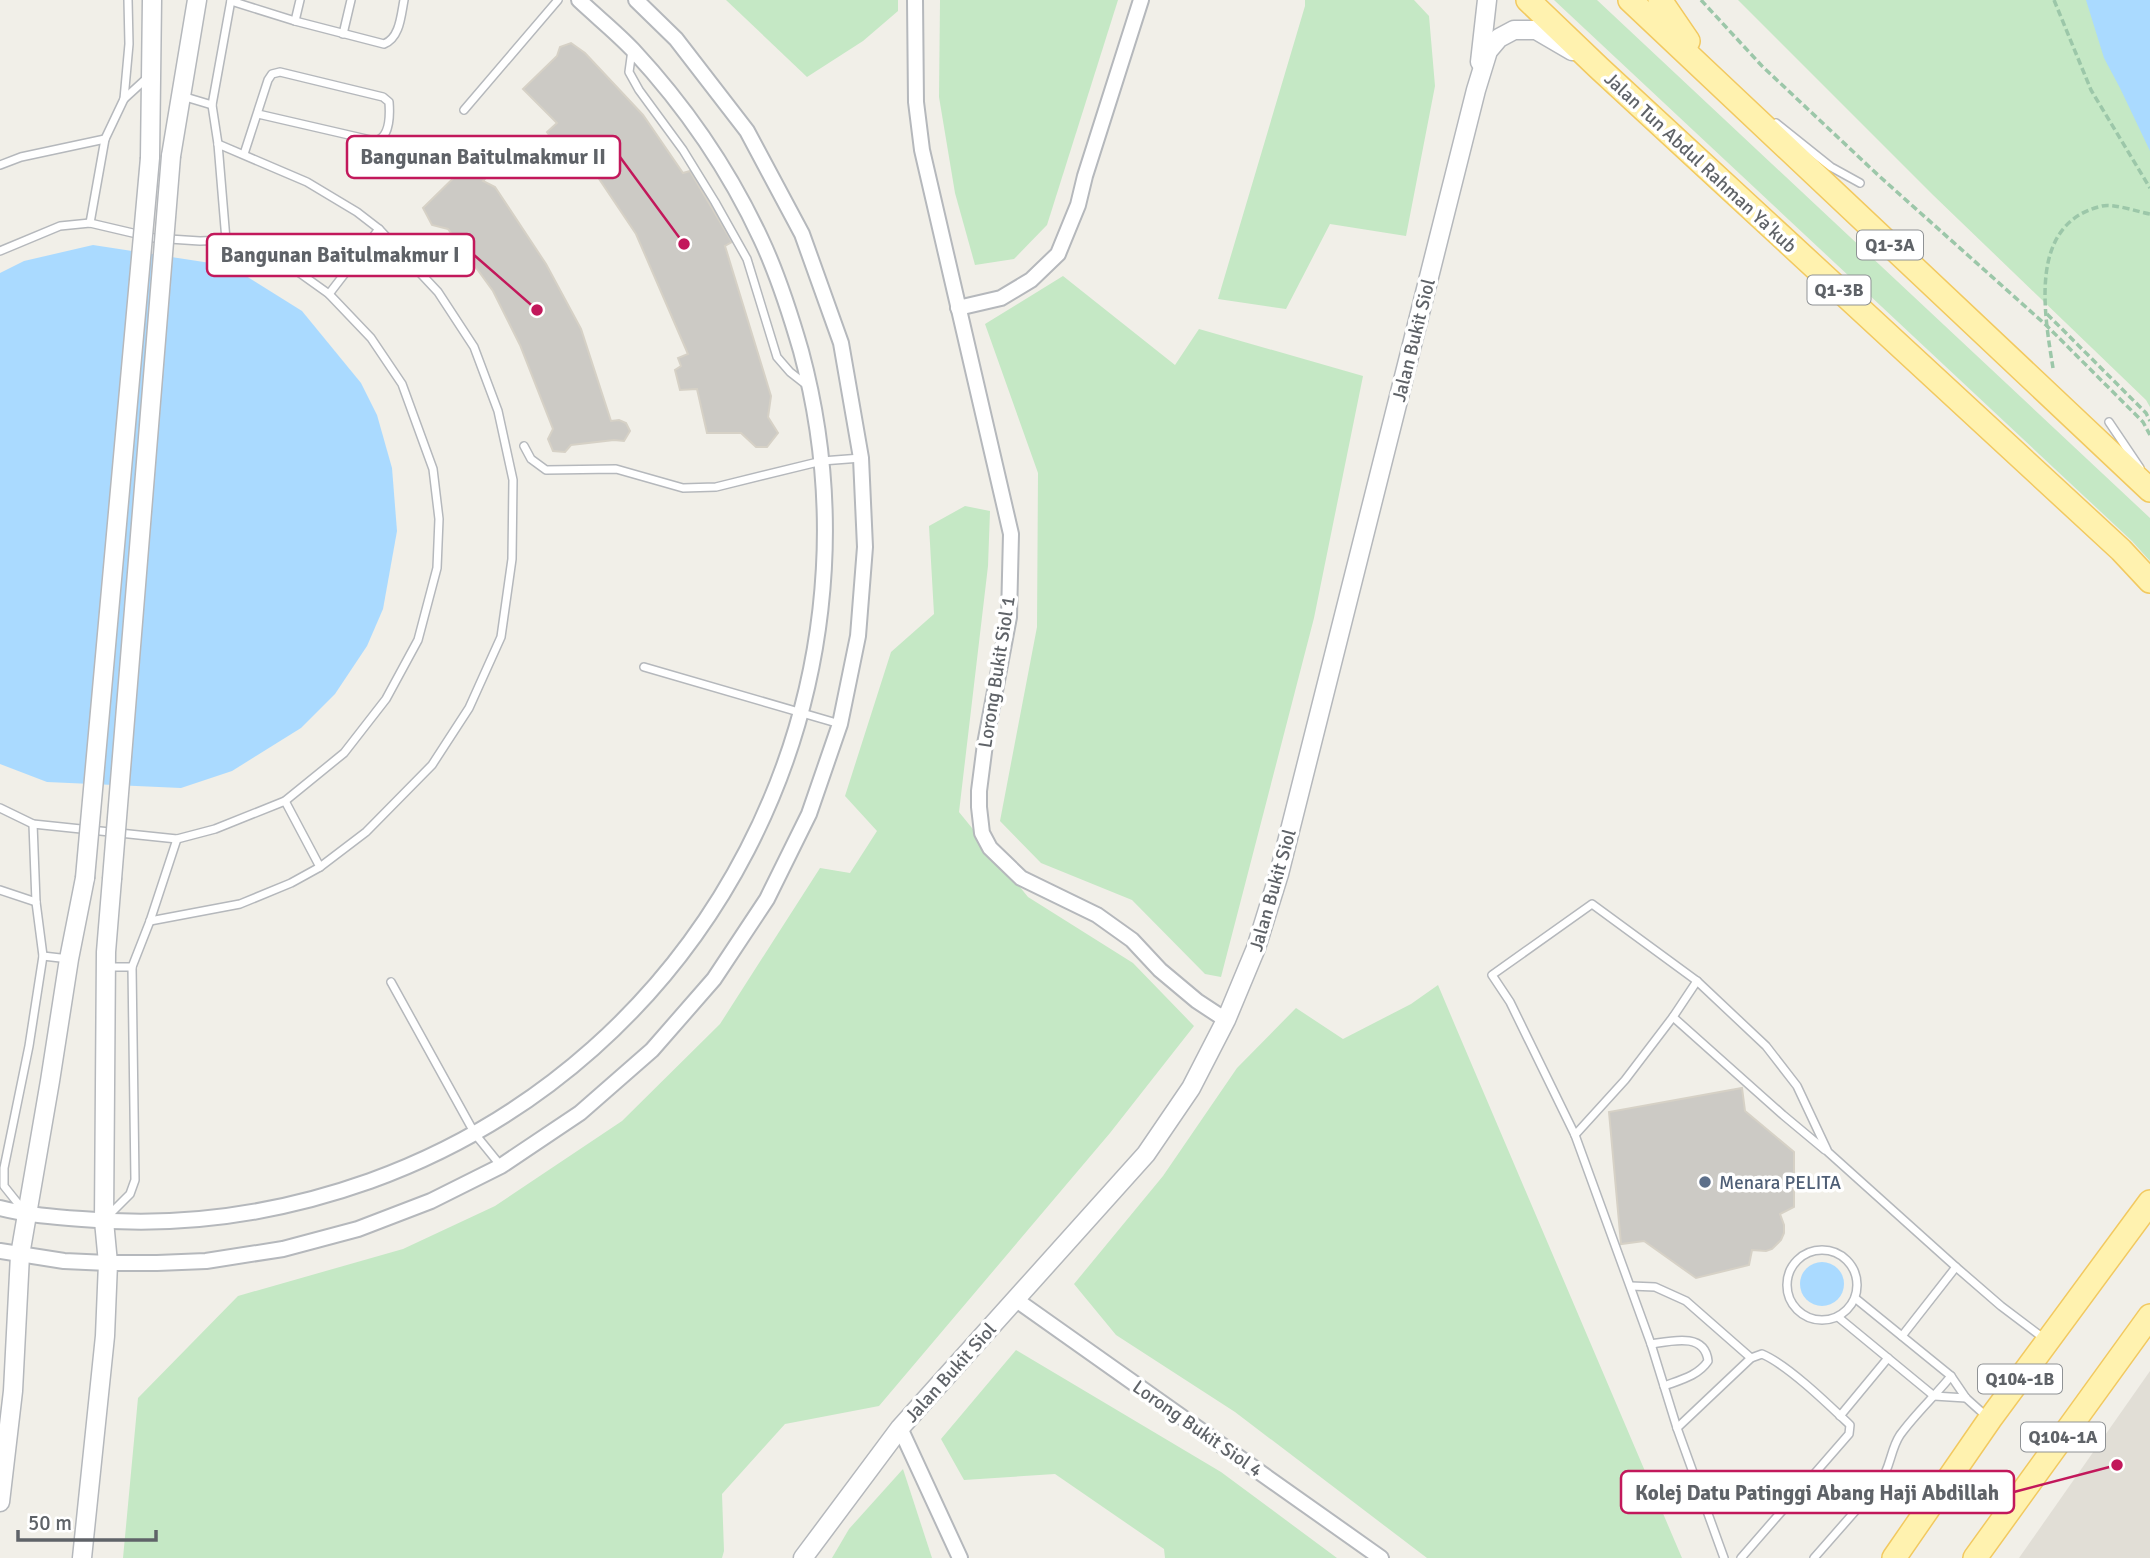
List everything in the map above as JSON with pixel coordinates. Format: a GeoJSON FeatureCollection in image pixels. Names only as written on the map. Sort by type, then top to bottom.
{"type":"FeatureCollection","features":[{"type":"Feature","properties":{"kind":"main road","name":"Jalan Tun Abdul Rahman Ya'kub"},"geometry":{"type":"LineString","coordinates":[[1528,0],[2121,550],[2150,582]]}},
{"type":"Feature","properties":{"kind":"main road","name":"Q1-3A"},"geometry":{"type":"LineString","coordinates":[[1630,0],[2150,490]]}},
{"type":"Feature","properties":{"kind":"main road"},"geometry":{"type":"LineString","coordinates":[[1660,0],[1681,33],[1776,137]]}},
{"type":"Feature","properties":{"kind":"main road","name":"Q104-1B"},"geometry":{"type":"LineString","coordinates":[[1894,1558],[1990,1419],[2150,1202]]}},
{"type":"Feature","properties":{"kind":"main road","name":"Q104-1A"},"geometry":{"type":"LineString","coordinates":[[1975,1558],[2150,1316]]}},
{"type":"Feature","properties":{"kind":"street"},"geometry":{"type":"LineString","coordinates":[[0,1502],[13,1391],[20,1255],[85,878],[150,158],[152,0]]}},
{"type":"Feature","properties":{"kind":"street"},"geometry":{"type":"LineString","coordinates":[[82,1558],[105,1336],[108,1263],[104,1221],[106,952],[171,156],[197,0]]}},
{"type":"Feature","properties":{"kind":"street"},"geometry":{"type":"LineString","coordinates":[[0,1208],[28,1215],[104,1221],[179,1222],[269,1209],[332,1195],[393,1173],[475,1134],[541,1092],[601,1042],[656,987],[704,925],[744,858],[777,787],[802,713],[818,630],[825,546],[822,461],[810,387],[790,313],[762,240],[726,172],[682,108],[632,49],[579,0]]}},
{"type":"Feature","properties":{"kind":"street"},"geometry":{"type":"LineString","coordinates":[[0,1251],[108,1263],[206,1261],[283,1249],[358,1229],[431,1201],[500,1166],[580,1113],[652,1050],[714,979],[767,899],[809,814],[840,724],[858,636],[865,547],[862,458],[841,343],[802,234],[747,131],[676,39],[636,0]]}},
{"type":"Feature","properties":{"kind":"street","name":"Lorong Bukit Siol 1"},"geometry":{"type":"LineString","coordinates":[[915,0],[916,102],[922,150],[1011,534],[1009,617],[979,791],[982,833],[990,848],[1021,878],[1106,921],[1132,940],[1160,970],[1196,1000],[1226,1020]]}},
{"type":"Feature","properties":{"kind":"street"},"geometry":{"type":"LineString","coordinates":[[958,308],[1001,298],[1031,280],[1058,254],[1078,205],[1141,0]]}},
{"type":"Feature","properties":{"kind":"street"},"geometry":{"type":"LineString","coordinates":[[1476,90],[1487,0]]}},
{"type":"Feature","properties":{"kind":"street"},"geometry":{"type":"LineString","coordinates":[[1476,90],[1488,51],[1499,38],[1514,30],[1536,30],[1599,68]]}},
{"type":"Feature","properties":{"kind":"street","name":"Jalan Bukit Siol"},"geometry":{"type":"LineString","coordinates":[[803,1558],[900,1428],[1146,1154],[1191,1088],[1226,1020],[1256,948],[1279,874],[1476,90]]}},
{"type":"Feature","properties":{"kind":"street","name":"Lorong Bukit Siol 4"},"geometry":{"type":"LineString","coordinates":[[1015,1299],[1381,1558]]}},
{"type":"Feature","properties":{"kind":"street"},"geometry":{"type":"LineString","coordinates":[[0,1372],[13,1391]]}},
{"type":"Feature","properties":{"kind":"street"},"geometry":{"type":"LineString","coordinates":[[900,1428],[960,1558]]}},
{"type":"Feature","properties":{"kind":"lane"},"geometry":{"type":"LineString","coordinates":[[90,223],[105,139],[124,99],[129,44],[128,0]]}},
{"type":"Feature","properties":{"kind":"lane"},"geometry":{"type":"LineString","coordinates":[[226,240],[212,105],[231,0],[295,21],[384,44],[390,42],[397,32],[404,0]]}},
{"type":"Feature","properties":{"kind":"lane"},"geometry":{"type":"LineString","coordinates":[[295,21],[300,0]]}},
{"type":"Feature","properties":{"kind":"lane"},"geometry":{"type":"LineString","coordinates":[[344,34],[351,0]]}},
{"type":"Feature","properties":{"kind":"lane"},"geometry":{"type":"LineString","coordinates":[[464,110],[558,0]]}},
{"type":"Feature","properties":{"kind":"lane"},"geometry":{"type":"LineString","coordinates":[[632,49],[629,72],[683,150],[747,259],[777,357],[790,372],[810,387]]}},
{"type":"Feature","properties":{"kind":"lane"},"geometry":{"type":"LineString","coordinates":[[244,155],[268,80],[272,74],[280,72],[383,97],[390,110],[385,136],[375,142],[258,114]]}},
{"type":"Feature","properties":{"kind":"lane"},"geometry":{"type":"LineString","coordinates":[[124,99],[151,75]]}},
{"type":"Feature","properties":{"kind":"lane"},"geometry":{"type":"LineString","coordinates":[[1724,80],[1755,105]]}},
{"type":"Feature","properties":{"kind":"lane"},"geometry":{"type":"LineString","coordinates":[[182,96],[212,105]]}},
{"type":"Feature","properties":{"kind":"lane"},"geometry":{"type":"LineString","coordinates":[[1765,114],[1830,167],[1860,183]]}},
{"type":"Feature","properties":{"kind":"lane"},"geometry":{"type":"LineString","coordinates":[[0,165],[21,157],[105,139]]}},
{"type":"Feature","properties":{"kind":"lane"},"geometry":{"type":"LineString","coordinates":[[150,921],[240,904],[291,883],[320,867],[366,832],[432,765],[469,708],[501,637],[512,559],[513,480],[498,411],[474,347],[438,292],[379,229],[357,212],[307,182],[218,144]]}},
{"type":"Feature","properties":{"kind":"lane"},"geometry":{"type":"LineString","coordinates":[[0,251],[60,226],[90,223],[155,238],[226,240],[280,259],[329,294],[371,338],[402,384],[433,469],[439,519],[437,568],[418,640],[386,699],[344,753],[285,801],[215,829],[177,839],[33,824],[0,808]]}},
{"type":"Feature","properties":{"kind":"lane"},"geometry":{"type":"LineString","coordinates":[[329,294],[379,229]]}},
{"type":"Feature","properties":{"kind":"lane"},"geometry":{"type":"LineString","coordinates":[[2109,422],[2150,482]]}},
{"type":"Feature","properties":{"kind":"lane"},"geometry":{"type":"LineString","coordinates":[[524,446],[531,459],[546,470],[616,469],[683,488],[716,487],[822,461],[862,458]]}},
{"type":"Feature","properties":{"kind":"lane"},"geometry":{"type":"LineString","coordinates":[[644,667],[840,724]]}},
{"type":"Feature","properties":{"kind":"lane"},"geometry":{"type":"LineString","coordinates":[[285,801],[320,867]]}},
{"type":"Feature","properties":{"kind":"lane"},"geometry":{"type":"LineString","coordinates":[[28,1215],[4,1186],[4,1168],[29,1046],[43,956],[36,902],[33,824]]}},
{"type":"Feature","properties":{"kind":"lane"},"geometry":{"type":"LineString","coordinates":[[104,1221],[130,1194],[135,1180],[132,967],[177,839]]}},
{"type":"Feature","properties":{"kind":"lane"},"geometry":{"type":"LineString","coordinates":[[0,890],[36,902]]}},
{"type":"Feature","properties":{"kind":"lane"},"geometry":{"type":"LineString","coordinates":[[1724,1558],[1677,1428],[1631,1286],[1575,1135],[1510,1002],[1492,975],[1592,904],[1697,981],[1766,1046],[1797,1086],[1828,1152]]}},
{"type":"Feature","properties":{"kind":"lane"},"geometry":{"type":"LineString","coordinates":[[43,956],[69,959]]}},
{"type":"Feature","properties":{"kind":"lane"},"geometry":{"type":"LineString","coordinates":[[107,968],[132,967]]}},
{"type":"Feature","properties":{"kind":"lane"},"geometry":{"type":"LineString","coordinates":[[1575,1135],[1625,1080],[1697,981]]}},
{"type":"Feature","properties":{"kind":"lane"},"geometry":{"type":"LineString","coordinates":[[391,982],[475,1134],[500,1166]]}},
{"type":"Feature","properties":{"kind":"lane"},"geometry":{"type":"LineString","coordinates":[[1672,1017],[1828,1152],[1956,1268],[2047,1341]]}},
{"type":"Feature","properties":{"kind":"lane"},"geometry":{"type":"LineString","coordinates":[[1821,1250],[1842,1257],[1855,1275],[1855,1298],[1851,1306],[1838,1317],[1815,1320],[1796,1309],[1789,1299],[1787,1277],[1792,1266],[1810,1252],[1821,1250]]}},
{"type":"Feature","properties":{"kind":"lane"},"geometry":{"type":"LineString","coordinates":[[1902,1336],[1956,1268]]}},
{"type":"Feature","properties":{"kind":"lane"},"geometry":{"type":"LineString","coordinates":[[1631,1286],[1656,1287],[1686,1301],[1751,1358]]}},
{"type":"Feature","properties":{"kind":"lane"},"geometry":{"type":"LineString","coordinates":[[1855,1298],[1951,1376],[1966,1398],[1990,1419]]}},
{"type":"Feature","properties":{"kind":"lane"},"geometry":{"type":"LineString","coordinates":[[1838,1317],[1934,1396],[1966,1398]]}},
{"type":"Feature","properties":{"kind":"lane"},"geometry":{"type":"LineString","coordinates":[[1651,1344],[1676,1339],[1688,1340],[1703,1348],[1707,1355],[1708,1361],[1701,1370],[1664,1386]]}},
{"type":"Feature","properties":{"kind":"lane"},"geometry":{"type":"LineString","coordinates":[[1677,1428],[1751,1358],[1762,1354],[1850,1425],[1849,1434],[1741,1558]]}},
{"type":"Feature","properties":{"kind":"lane"},"geometry":{"type":"LineString","coordinates":[[1840,1416],[1888,1358]]}},
{"type":"Feature","properties":{"kind":"lane"},"geometry":{"type":"LineString","coordinates":[[1814,1558],[1879,1484],[1886,1474],[1892,1452],[1902,1433],[1951,1376]]}},
{"type":"Feature","properties":{"kind":"path"},"geometry":{"type":"LineString","coordinates":[[1701,0],[1782,85],[2046,325],[2143,422],[2150,435]]}},
{"type":"Feature","properties":{"kind":"path"},"geometry":{"type":"LineString","coordinates":[[2054,0],[2091,90],[2150,188]]}},
{"type":"Feature","properties":{"kind":"path"},"geometry":{"type":"LineString","coordinates":[[2053,368],[2046,325],[2045,282],[2050,250],[2070,220],[2104,205],[2150,214]]}},
{"type":"Feature","properties":{"kind":"path"},"geometry":{"type":"LineString","coordinates":[[2046,313],[2133,400],[2150,421]]}},
{"type":"Feature","properties":{"kind":"shaded area"},"geometry":{"type":"Polygon","coordinates":[[[2150,1371],[2150,1558],[2019,1558],[2150,1371]]]}},
{"type":"Feature","properties":{"kind":"green space"},"geometry":{"type":"Polygon","coordinates":[[[726,0],[898,0],[898,11],[863,41],[807,77],[726,0]]]}},
{"type":"Feature","properties":{"kind":"green space"},"geometry":{"type":"Polygon","coordinates":[[[940,0],[1118,0],[1047,225],[1014,259],[975,265],[955,193],[939,97],[940,0]]]}},
{"type":"Feature","properties":{"kind":"green space"},"geometry":{"type":"Polygon","coordinates":[[[1305,0],[1414,0],[1429,16],[1435,86],[1406,236],[1330,224],[1286,309],[1218,299],[1305,6],[1305,0]]]}},
{"type":"Feature","properties":{"kind":"green space"},"geometry":{"type":"Polygon","coordinates":[[[1554,0],[1597,0],[2150,518],[2150,561],[2132,541],[1554,0]]]}},
{"type":"Feature","properties":{"kind":"green space"},"geometry":{"type":"Polygon","coordinates":[[[1738,0],[2150,0],[2150,407],[2146,400],[1933,195],[1738,0]]]}},
{"type":"Feature","properties":{"kind":"green space"},"geometry":{"type":"Polygon","coordinates":[[[1063,276],[1175,365],[1199,329],[1363,376],[1314,618],[1221,977],[1205,974],[1132,900],[1041,863],[1000,821],[1037,627],[1038,473],[985,324],[1063,276]]]}},
{"type":"Feature","properties":{"kind":"green space"},"geometry":{"type":"Polygon","coordinates":[[[965,506],[990,511],[988,566],[959,812],[1028,897],[1133,963],[1194,1026],[1110,1133],[879,1406],[785,1424],[722,1494],[722,1558],[123,1558],[138,1398],[238,1296],[403,1249],[495,1206],[622,1121],[720,1024],[820,868],[850,873],[877,831],[845,796],[891,652],[934,614],[929,526],[965,506]]]}},
{"type":"Feature","properties":{"kind":"green space"},"geometry":{"type":"Polygon","coordinates":[[[1438,985],[1682,1558],[1427,1558],[1235,1412],[1116,1335],[1074,1284],[1163,1176],[1237,1068],[1296,1008],[1343,1039],[1411,1004],[1438,985]]]}},
{"type":"Feature","properties":{"kind":"green space"},"geometry":{"type":"Polygon","coordinates":[[[1016,1350],[1221,1472],[1337,1558],[1165,1558],[1164,1549],[1055,1474],[964,1480],[941,1439],[1016,1350]]]}},
{"type":"Feature","properties":{"kind":"green space"},"geometry":{"type":"Polygon","coordinates":[[[903,1469],[932,1558],[832,1558],[849,1529],[903,1469]]]}},
{"type":"Feature","properties":{"kind":"water"},"geometry":{"type":"Polygon","coordinates":[[[2086,0],[2150,0],[2150,151],[2104,58],[2086,0]]]}},
{"type":"Feature","properties":{"kind":"water"},"geometry":{"type":"Polygon","coordinates":[[[93,245],[230,266],[302,311],[361,383],[377,415],[392,468],[397,531],[383,609],[367,646],[335,694],[301,728],[232,771],[181,788],[47,782],[0,764],[0,273],[24,261],[93,245]]]}},
{"type":"Feature","properties":{"kind":"water"},"geometry":{"type":"Polygon","coordinates":[[[1822,1262],[1837,1269],[1844,1284],[1837,1299],[1822,1306],[1807,1299],[1800,1284],[1807,1269],[1822,1262]]]}},
{"type":"Feature","properties":{"kind":"building"},"geometry":{"type":"Polygon","coordinates":[[[571,43],[585,53],[643,115],[683,173],[690,171],[732,242],[725,246],[771,396],[768,417],[778,433],[767,447],[756,447],[741,433],[707,433],[697,389],[680,390],[675,370],[681,366],[678,358],[688,354],[636,234],[575,143],[566,149],[564,141],[557,145],[547,132],[557,123],[523,89],[557,56],[560,47],[571,43]]]}},
{"type":"Feature","properties":{"kind":"building"},"geometry":{"type":"Polygon","coordinates":[[[480,152],[490,159],[493,170],[483,181],[495,187],[546,264],[581,329],[611,421],[626,423],[630,431],[624,441],[571,445],[565,452],[553,451],[548,439],[553,429],[520,345],[493,291],[448,229],[432,225],[423,208],[480,152]]]}},
{"type":"Feature","properties":{"kind":"building","name":"Menara PELITA"},"geometry":{"type":"Polygon","coordinates":[[[1742,1088],[1745,1111],[1794,1152],[1794,1207],[1780,1214],[1784,1225],[1781,1240],[1772,1249],[1752,1250],[1749,1265],[1696,1278],[1644,1241],[1621,1244],[1609,1112],[1742,1088]]]}},
{"type":"Feature","properties":{"kind":"place","name":"Bangunan Baitulmakmur II"},"geometry":{"type":"Point","coordinates":[684,244]}},
{"type":"Feature","properties":{"kind":"place","name":"Bangunan Baitulmakmur I"},"geometry":{"type":"Point","coordinates":[537,310]}},
{"type":"Feature","properties":{"kind":"place","name":"Menara PELITA"},"geometry":{"type":"Point","coordinates":[1705,1182]}},
{"type":"Feature","properties":{"kind":"place","name":"Kolej Datu Patinggi Abang Haji Abdillah"},"geometry":{"type":"Point","coordinates":[2117,1465]}}]}
